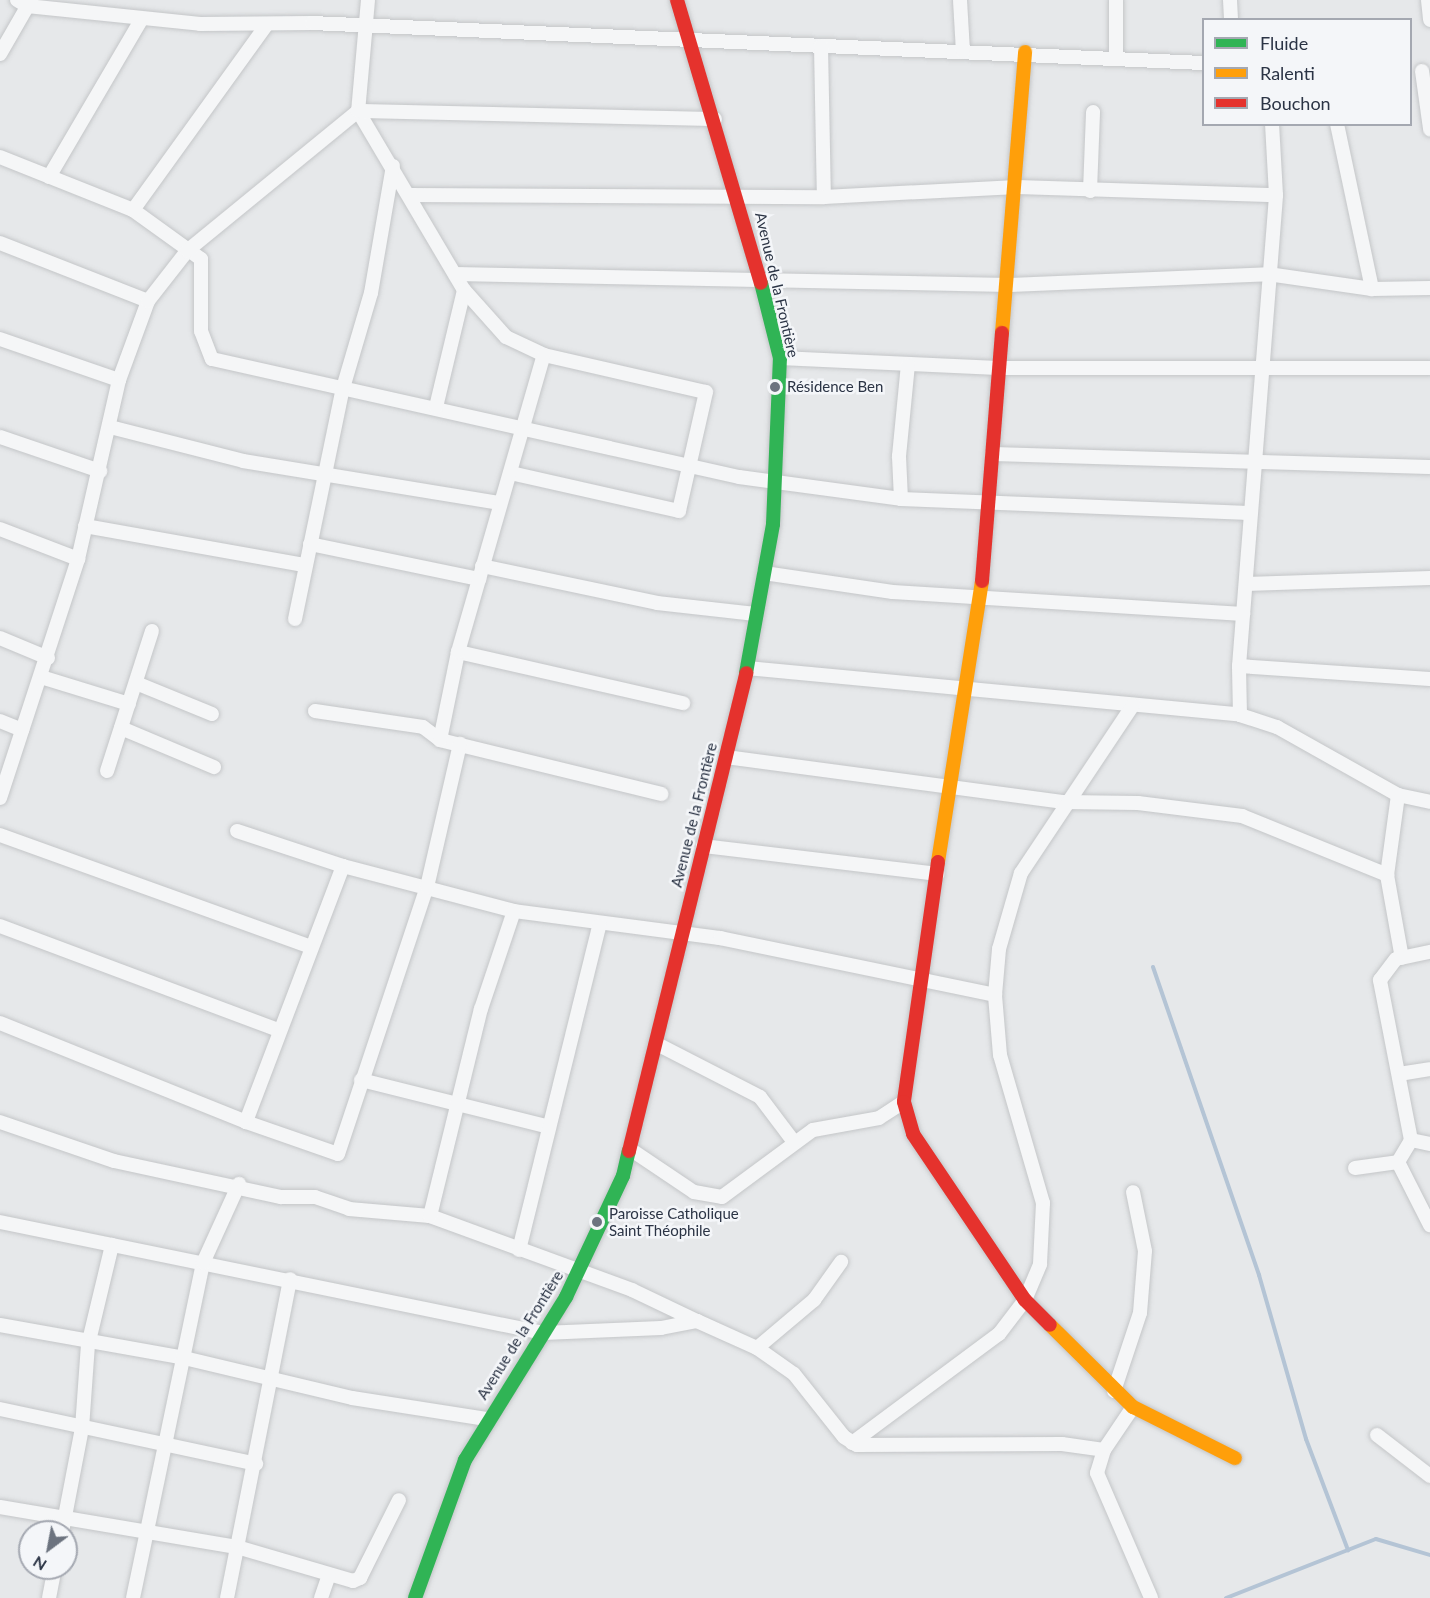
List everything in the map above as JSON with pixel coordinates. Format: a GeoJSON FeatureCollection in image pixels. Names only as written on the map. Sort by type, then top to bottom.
{"type":"FeatureCollection","features":[{"type":"Feature","properties":{"kind":"street"},"geometry":{"type":"LineString","coordinates":[[368,0],[358,111],[393,166],[464,290],[506,337],[544,355],[705,389],[691,466],[676,512],[510,473]]}},
{"type":"Feature","properties":{"kind":"street","name":"Avenue de la Frontière"},"geometry":{"type":"LineString","coordinates":[[415,1598],[445,1507],[486,1419],[543,1333],[579,1272],[609,1211],[630,1149],[686,933],[703,846],[747,668],[764,573],[777,480],[780,358],[738,195],[677,0]]}},
{"type":"Feature","properties":{"kind":"street"},"geometry":{"type":"LineString","coordinates":[[960,0],[963,52]]}},
{"type":"Feature","properties":{"kind":"street"},"geometry":{"type":"LineString","coordinates":[[1116,0],[1116,58]]}},
{"type":"Feature","properties":{"kind":"street"},"geometry":{"type":"LineString","coordinates":[[1230,0],[1231,18]]}},
{"type":"Feature","properties":{"kind":"street"},"geometry":{"type":"LineString","coordinates":[[1428,0],[1430,20]]}},
{"type":"Feature","properties":{"kind":"street"},"geometry":{"type":"LineString","coordinates":[[0,54],[25,2],[141,20],[364,26],[963,52],[1025,52],[1202,63]]}},
{"type":"Feature","properties":{"kind":"street"},"geometry":{"type":"LineString","coordinates":[[49,177],[141,20]]}},
{"type":"Feature","properties":{"kind":"street"},"geometry":{"type":"LineString","coordinates":[[134,210],[267,24]]}},
{"type":"Feature","properties":{"kind":"street"},"geometry":{"type":"LineString","coordinates":[[821,46],[824,197]]}},
{"type":"Feature","properties":{"kind":"street"},"geometry":{"type":"LineString","coordinates":[[1025,52],[1010,285],[998,368],[981,599],[918,982],[904,1102],[913,1134],[1025,1300],[1114,1391],[1133,1407],[1235,1458]]}},
{"type":"Feature","properties":{"kind":"street"},"geometry":{"type":"LineString","coordinates":[[1421,71],[1430,129]]}},
{"type":"Feature","properties":{"kind":"street"},"geometry":{"type":"LineString","coordinates":[[0,798],[48,658],[78,559],[119,380],[148,301],[187,251],[358,111],[715,119]]}},
{"type":"Feature","properties":{"kind":"street"},"geometry":{"type":"LineString","coordinates":[[1090,191],[1093,112]]}},
{"type":"Feature","properties":{"kind":"street"},"geometry":{"type":"LineString","coordinates":[[1240,715],[1239,666],[1276,195],[1272,126]]}},
{"type":"Feature","properties":{"kind":"street"},"geometry":{"type":"LineString","coordinates":[[1337,126],[1372,289]]}},
{"type":"Feature","properties":{"kind":"street"},"geometry":{"type":"LineString","coordinates":[[0,157],[134,210],[187,251],[201,259],[204,268],[201,331],[212,359],[525,425],[691,466],[902,500],[1251,513]]}},
{"type":"Feature","properties":{"kind":"street"},"geometry":{"type":"LineString","coordinates":[[294,619],[303,565],[310,544],[343,388],[371,293],[393,166]]}},
{"type":"Feature","properties":{"kind":"street"},"geometry":{"type":"LineString","coordinates":[[409,195],[824,197],[1017,188],[1276,195]]}},
{"type":"Feature","properties":{"kind":"street"},"geometry":{"type":"LineString","coordinates":[[0,243],[148,301]]}},
{"type":"Feature","properties":{"kind":"street"},"geometry":{"type":"LineString","coordinates":[[455,274],[759,278],[1010,285],[1268,274],[1372,289],[1430,288]]}},
{"type":"Feature","properties":{"kind":"street"},"geometry":{"type":"LineString","coordinates":[[436,407],[464,290]]}},
{"type":"Feature","properties":{"kind":"street"},"geometry":{"type":"LineString","coordinates":[[0,339],[119,380]]}},
{"type":"Feature","properties":{"kind":"street"},"geometry":{"type":"LineString","coordinates":[[440,740],[458,652],[499,503],[525,425],[544,355]]}},
{"type":"Feature","properties":{"kind":"street"},"geometry":{"type":"LineString","coordinates":[[780,358],[998,368],[1430,368]]}},
{"type":"Feature","properties":{"kind":"street"},"geometry":{"type":"LineString","coordinates":[[902,500],[899,456],[908,365]]}},
{"type":"Feature","properties":{"kind":"street"},"geometry":{"type":"LineString","coordinates":[[110,427],[243,461],[499,503]]}},
{"type":"Feature","properties":{"kind":"street"},"geometry":{"type":"LineString","coordinates":[[0,437],[100,471]]}},
{"type":"Feature","properties":{"kind":"street"},"geometry":{"type":"LineString","coordinates":[[992,454],[1430,467]]}},
{"type":"Feature","properties":{"kind":"street"},"geometry":{"type":"LineString","coordinates":[[85,526],[303,565]]}},
{"type":"Feature","properties":{"kind":"street"},"geometry":{"type":"LineString","coordinates":[[0,529],[78,559]]}},
{"type":"Feature","properties":{"kind":"street"},"geometry":{"type":"LineString","coordinates":[[310,544],[657,603],[755,614]]}},
{"type":"Feature","properties":{"kind":"street"},"geometry":{"type":"LineString","coordinates":[[764,573],[981,599],[1243,614]]}},
{"type":"Feature","properties":{"kind":"street"},"geometry":{"type":"LineString","coordinates":[[1245,584],[1430,578]]}},
{"type":"Feature","properties":{"kind":"street"},"geometry":{"type":"LineString","coordinates":[[107,771],[152,631]]}},
{"type":"Feature","properties":{"kind":"street"},"geometry":{"type":"LineString","coordinates":[[0,638],[48,658]]}},
{"type":"Feature","properties":{"kind":"street"},"geometry":{"type":"LineString","coordinates":[[458,652],[683,703]]}},
{"type":"Feature","properties":{"kind":"street"},"geometry":{"type":"LineString","coordinates":[[1239,666],[1430,679]]}},
{"type":"Feature","properties":{"kind":"street"},"geometry":{"type":"LineString","coordinates":[[747,668],[967,687],[1240,715],[1277,727],[1398,795],[1430,802]]}},
{"type":"Feature","properties":{"kind":"street"},"geometry":{"type":"LineString","coordinates":[[41,677],[129,704]]}},
{"type":"Feature","properties":{"kind":"street"},"geometry":{"type":"LineString","coordinates":[[136,683],[212,714]]}},
{"type":"Feature","properties":{"kind":"street"},"geometry":{"type":"LineString","coordinates":[[852,1443],[999,1334],[1025,1300],[1044,1251],[1043,1203],[1000,1055],[995,995],[1007,908],[1064,802],[1133,705]]}},
{"type":"Feature","properties":{"kind":"street"},"geometry":{"type":"LineString","coordinates":[[315,711],[423,727],[440,740],[661,794]]}},
{"type":"Feature","properties":{"kind":"street"},"geometry":{"type":"LineString","coordinates":[[0,721],[22,730]]}},
{"type":"Feature","properties":{"kind":"street"},"geometry":{"type":"LineString","coordinates":[[121,728],[214,767]]}},
{"type":"Feature","properties":{"kind":"street"},"geometry":{"type":"LineString","coordinates":[[0,1023],[246,1122],[338,1154],[427,887],[460,744]]}},
{"type":"Feature","properties":{"kind":"street"},"geometry":{"type":"LineString","coordinates":[[726,757],[952,783],[1064,802],[1138,803],[1242,816],[1387,875]]}},
{"type":"Feature","properties":{"kind":"street"},"geometry":{"type":"LineString","coordinates":[[1398,795],[1387,875],[1402,958]]}},
{"type":"Feature","properties":{"kind":"street"},"geometry":{"type":"LineString","coordinates":[[237,831],[343,866],[514,911],[599,926],[686,933],[918,982],[995,995]]}},
{"type":"Feature","properties":{"kind":"street"},"geometry":{"type":"LineString","coordinates":[[0,835],[311,947]]}},
{"type":"Feature","properties":{"kind":"street"},"geometry":{"type":"LineString","coordinates":[[703,846],[937,874]]}},
{"type":"Feature","properties":{"kind":"street"},"geometry":{"type":"LineString","coordinates":[[246,1122],[278,1030],[343,866]]}},
{"type":"Feature","properties":{"kind":"street"},"geometry":{"type":"LineString","coordinates":[[430,1216],[481,1009],[514,911]]}},
{"type":"Feature","properties":{"kind":"street"},"geometry":{"type":"LineString","coordinates":[[0,926],[278,1030]]}},
{"type":"Feature","properties":{"kind":"street"},"geometry":{"type":"LineString","coordinates":[[519,1250],[546,1125],[599,926]]}},
{"type":"Feature","properties":{"kind":"street"},"geometry":{"type":"LineString","coordinates":[[1398,1162],[1411,1140],[1380,980],[1385,968],[1402,958],[1430,952]]}},
{"type":"Feature","properties":{"kind":"street"},"geometry":{"type":"LineString","coordinates":[[657,1044],[760,1097],[794,1142]]}},
{"type":"Feature","properties":{"kind":"street"},"geometry":{"type":"LineString","coordinates":[[1399,1074],[1430,1069]]}},
{"type":"Feature","properties":{"kind":"street"},"geometry":{"type":"LineString","coordinates":[[362,1080],[459,1101],[546,1125]]}},
{"type":"Feature","properties":{"kind":"street"},"geometry":{"type":"LineString","coordinates":[[630,1149],[711,1199],[722,1197],[813,1130],[879,1118],[904,1102]]}},
{"type":"Feature","properties":{"kind":"street"},"geometry":{"type":"LineString","coordinates":[[0,1122],[114,1161],[239,1184],[349,1209],[430,1216],[579,1272],[757,1348],[794,1374],[852,1443],[1062,1444],[1104,1450]]}},
{"type":"Feature","properties":{"kind":"street"},"geometry":{"type":"LineString","coordinates":[[1411,1140],[1430,1144]]}},
{"type":"Feature","properties":{"kind":"street"},"geometry":{"type":"LineString","coordinates":[[1355,1168],[1398,1162]]}},
{"type":"Feature","properties":{"kind":"street"},"geometry":{"type":"LineString","coordinates":[[1398,1162],[1429,1224]]}},
{"type":"Feature","properties":{"kind":"street"},"geometry":{"type":"LineString","coordinates":[[133,1598],[161,1443],[203,1263],[239,1184]]}},
{"type":"Feature","properties":{"kind":"street"},"geometry":{"type":"LineString","coordinates":[[1114,1391],[1140,1313],[1145,1251],[1133,1192]]}},
{"type":"Feature","properties":{"kind":"street"},"geometry":{"type":"LineString","coordinates":[[0,1222],[290,1279],[543,1333],[661,1328],[697,1321]]}},
{"type":"Feature","properties":{"kind":"street"},"geometry":{"type":"LineString","coordinates":[[64,1520],[82,1428],[88,1345],[112,1245]]}},
{"type":"Feature","properties":{"kind":"street"},"geometry":{"type":"LineString","coordinates":[[757,1348],[814,1300],[841,1262]]}},
{"type":"Feature","properties":{"kind":"street"},"geometry":{"type":"LineString","coordinates":[[227,1598],[273,1379],[290,1279]]}},
{"type":"Feature","properties":{"kind":"street"},"geometry":{"type":"LineString","coordinates":[[0,1325],[88,1345],[180,1357],[273,1379],[486,1419]]}},
{"type":"Feature","properties":{"kind":"street"},"geometry":{"type":"LineString","coordinates":[[1133,1407],[1104,1450],[1097,1473],[1099,1489],[1140,1562],[1151,1598]]}},
{"type":"Feature","properties":{"kind":"street"},"geometry":{"type":"LineString","coordinates":[[0,1409],[256,1464]]}},
{"type":"Feature","properties":{"kind":"street"},"geometry":{"type":"LineString","coordinates":[[1377,1435],[1430,1476]]}},
{"type":"Feature","properties":{"kind":"street"},"geometry":{"type":"LineString","coordinates":[[78,1526],[144,1533],[237,1547],[329,1575],[360,1578],[399,1500]]}},
{"type":"Feature","properties":{"kind":"street"},"geometry":{"type":"LineString","coordinates":[[0,1507],[46,1520]]}},
{"type":"Feature","properties":{"kind":"street"},"geometry":{"type":"LineString","coordinates":[[321,1598],[329,1575]]}},
{"type":"Feature","properties":{"kind":"street"},"geometry":{"type":"LineString","coordinates":[[49,1598],[53,1580]]}},
{"type":"Feature","properties":{"kind":"waterway"},"geometry":{"type":"LineString","coordinates":[[1153,967],[1259,1275],[1306,1439],[1348,1550]]}},
{"type":"Feature","properties":{"kind":"waterway"},"geometry":{"type":"LineString","coordinates":[[1226,1598],[1376,1539],[1430,1555]]}},
{"type":"Feature","properties":{"kind":"traffic: fast"},"geometry":{"type":"LineString","coordinates":[[746,673],[773,524],[780,358],[761,283]]}},
{"type":"Feature","properties":{"kind":"traffic: fast"},"geometry":{"type":"LineString","coordinates":[[415,1598],[465,1460],[566,1297],[623,1176],[629,1151]]}},
{"type":"Feature","properties":{"kind":"traffic: slow"},"geometry":{"type":"LineString","coordinates":[[1002,333],[1025,52]]}},
{"type":"Feature","properties":{"kind":"traffic: slow"},"geometry":{"type":"LineString","coordinates":[[938,862],[982,581]]}},
{"type":"Feature","properties":{"kind":"traffic: slow"},"geometry":{"type":"LineString","coordinates":[[1050,1325],[1133,1407],[1235,1458]]}},
{"type":"Feature","properties":{"kind":"traffic: jam"},"geometry":{"type":"LineString","coordinates":[[677,0],[761,283]]}},
{"type":"Feature","properties":{"kind":"traffic: jam"},"geometry":{"type":"LineString","coordinates":[[982,581],[1002,333]]}},
{"type":"Feature","properties":{"kind":"traffic: jam"},"geometry":{"type":"LineString","coordinates":[[629,1151],[746,673]]}},
{"type":"Feature","properties":{"kind":"traffic: jam"},"geometry":{"type":"LineString","coordinates":[[938,862],[904,1102],[913,1134],[1025,1300],[1050,1325]]}},
{"type":"Feature","properties":{"kind":"place","name":"Résidence Ben"},"geometry":{"type":"Point","coordinates":[775,387]}},
{"type":"Feature","properties":{"kind":"place","name":"Paroisse Catholique Saint Théophile"},"geometry":{"type":"Point","coordinates":[597,1222]}}]}
